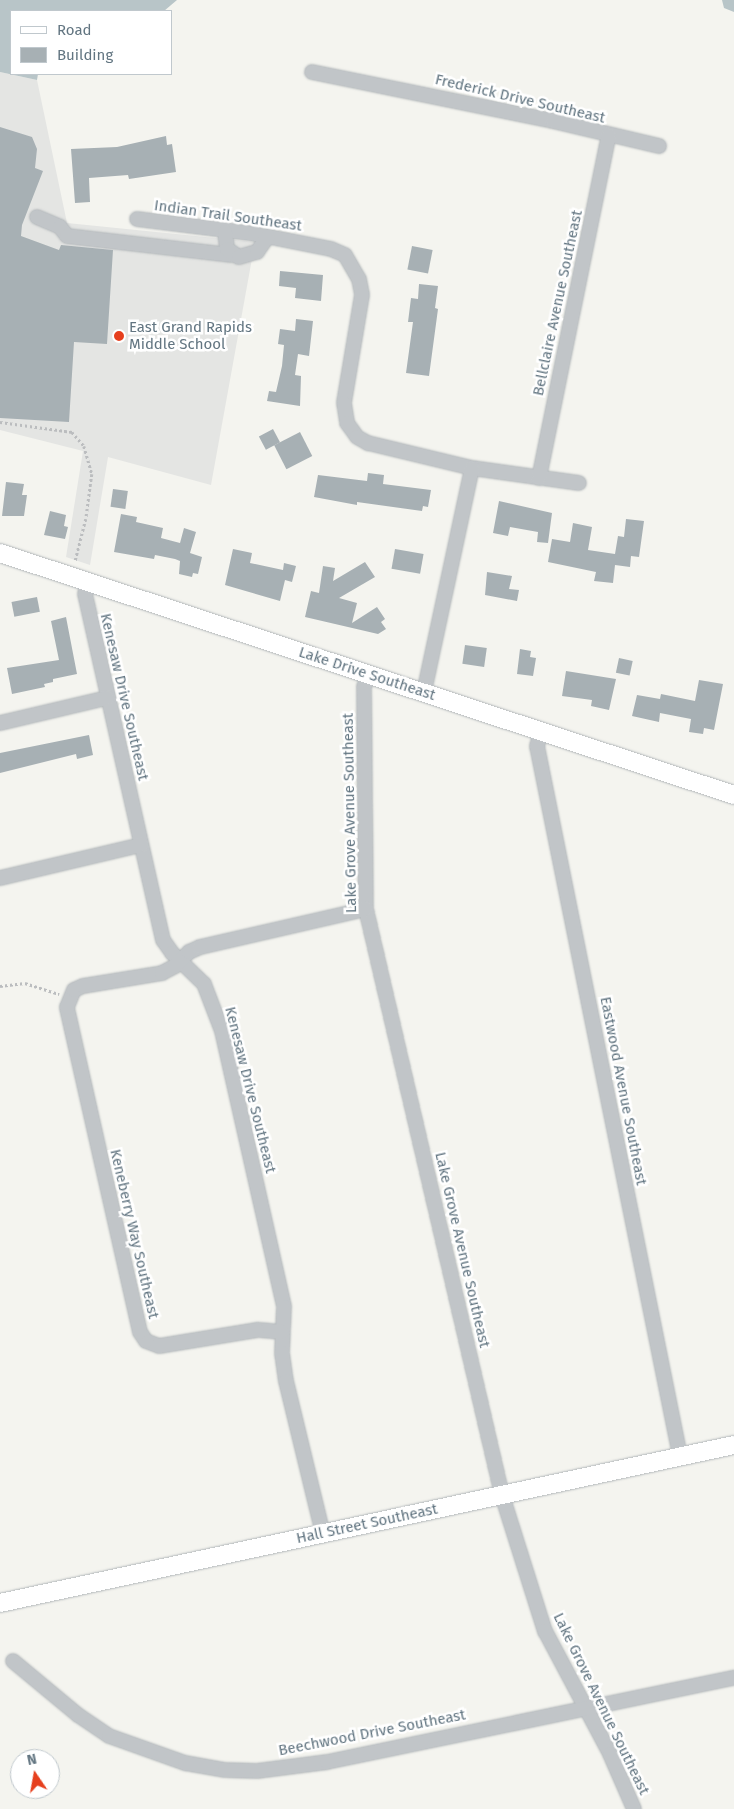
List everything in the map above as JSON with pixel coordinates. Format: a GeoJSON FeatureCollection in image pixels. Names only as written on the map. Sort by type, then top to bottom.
{"type":"FeatureCollection","features":[{"type":"Feature","properties":{"kind":"main road","name":"Lake Drive Southeast"},"geometry":{"type":"LineString","coordinates":[[0,553],[734,795]]}},
{"type":"Feature","properties":{"kind":"main road","name":"Hall Street Southeast"},"geometry":{"type":"LineString","coordinates":[[0,1603],[734,1445]]}},
{"type":"Feature","properties":{"kind":"street","name":"Frederick Drive Southeast"},"geometry":{"type":"LineString","coordinates":[[312,72],[658,146]]}},
{"type":"Feature","properties":{"kind":"street","name":"Bellclaire Avenue Southeast"},"geometry":{"type":"LineString","coordinates":[[539,478],[609,135]]}},
{"type":"Feature","properties":{"kind":"street"},"geometry":{"type":"LineString","coordinates":[[37,216],[60,227],[67,236],[239,257],[257,252],[268,236]]}},
{"type":"Feature","properties":{"kind":"street","name":"Indian Trail Southeast"},"geometry":{"type":"LineString","coordinates":[[137,219],[225,232],[268,236],[331,249],[345,256],[354,266],[362,295],[344,403],[347,423],[357,437],[368,443],[472,468],[579,483]]}},
{"type":"Feature","properties":{"kind":"street"},"geometry":{"type":"LineString","coordinates":[[225,232],[227,249],[232,255]]}},
{"type":"Feature","properties":{"kind":"street"},"geometry":{"type":"LineString","coordinates":[[424,692],[472,468]]}},
{"type":"Feature","properties":{"kind":"street","name":"Kenesaw Drive Southeast"},"geometry":{"type":"LineString","coordinates":[[88,583],[85,594],[163,940],[172,953],[181,958],[204,984],[222,1031],[284,1307],[282,1332],[286,1381],[323,1534]]}},
{"type":"Feature","properties":{"kind":"street","name":"Lake Grove Avenue Southeast"},"geometry":{"type":"LineString","coordinates":[[369,675],[364,687],[366,909],[502,1495],[545,1631],[583,1707],[610,1754],[634,1809]]}},
{"type":"Feature","properties":{"kind":"street"},"geometry":{"type":"LineString","coordinates":[[0,723],[107,698]]}},
{"type":"Feature","properties":{"kind":"street","name":"Eastwood Avenue Southeast"},"geometry":{"type":"LineString","coordinates":[[541,732],[537,746],[680,1456]]}},
{"type":"Feature","properties":{"kind":"street"},"geometry":{"type":"LineString","coordinates":[[0,878],[141,845]]}},
{"type":"Feature","properties":{"kind":"street"},"geometry":{"type":"LineString","coordinates":[[69,997],[83,986],[162,973],[181,958],[200,948],[366,909]]}},
{"type":"Feature","properties":{"kind":"street","name":"Keneberry Way Southeast"},"geometry":{"type":"LineString","coordinates":[[69,997],[69,1023],[140,1332],[146,1341],[159,1346],[257,1330],[282,1332]]}},
{"type":"Feature","properties":{"kind":"street","name":"Beechwood Drive Southeast"},"geometry":{"type":"LineString","coordinates":[[13,1661],[78,1715],[109,1736],[185,1763],[225,1770],[304,1766],[583,1707],[734,1678]]}},
{"type":"Feature","properties":{"kind":"path"},"geometry":{"type":"LineString","coordinates":[[0,422],[72,432],[84,446],[92,474],[86,519],[75,562]]}},
{"type":"Feature","properties":{"kind":"path"},"geometry":{"type":"LineString","coordinates":[[0,986],[25,983],[69,997]]}},
{"type":"Feature","properties":{"kind":"shaded area"},"geometry":{"type":"Polygon","coordinates":[[[0,0],[177,0],[165,10],[10,10],[10,74],[0,72],[0,0]]]}},
{"type":"Feature","properties":{"kind":"shaded area"},"geometry":{"type":"Polygon","coordinates":[[[722,0],[734,0],[734,12],[724,8],[722,0]]]}},
{"type":"Feature","properties":{"kind":"shaded area","name":"East Grand Rapids Middle School"},"geometry":{"type":"Polygon","coordinates":[[[0,72],[37,80],[67,223],[255,242],[211,485],[108,457],[90,565],[66,557],[83,451],[0,430],[0,72]]]}},
{"type":"Feature","properties":{"kind":"shaded area"},"geometry":{"type":"Polygon","coordinates":[[[14,75],[38,75],[37,80],[14,75]]]}},
{"type":"Feature","properties":{"kind":"building","name":"East Grand Rapids Middle School"},"geometry":{"type":"Polygon","coordinates":[[[0,127],[32,137],[37,149],[35,168],[43,171],[22,225],[21,236],[59,250],[61,245],[113,250],[107,344],[74,342],[69,422],[0,418],[0,127]]]}},
{"type":"Feature","properties":{"kind":"building"},"geometry":{"type":"Polygon","coordinates":[[[166,136],[167,145],[172,144],[176,172],[129,179],[128,175],[89,178],[90,202],[75,203],[71,149],[117,147],[166,136]]]}},
{"type":"Feature","properties":{"kind":"building"},"geometry":{"type":"Polygon","coordinates":[[[412,246],[433,250],[428,274],[407,270],[412,246]]]}},
{"type":"Feature","properties":{"kind":"building"},"geometry":{"type":"Polygon","coordinates":[[[280,271],[323,275],[321,301],[295,298],[296,288],[279,286],[280,271]]]}},
{"type":"Feature","properties":{"kind":"building"},"geometry":{"type":"Polygon","coordinates":[[[419,284],[438,286],[435,308],[438,309],[429,376],[406,373],[413,322],[408,322],[411,298],[418,299],[419,284]]]}},
{"type":"Feature","properties":{"kind":"building"},"geometry":{"type":"Polygon","coordinates":[[[296,319],[313,321],[309,356],[298,354],[295,375],[301,376],[300,406],[267,401],[269,391],[276,392],[282,366],[284,345],[278,344],[280,329],[295,331],[296,319]]]}},
{"type":"Feature","properties":{"kind":"building"},"geometry":{"type":"Polygon","coordinates":[[[273,429],[280,442],[266,450],[259,437],[273,429]]]}},
{"type":"Feature","properties":{"kind":"building"},"geometry":{"type":"Polygon","coordinates":[[[300,432],[312,456],[286,469],[274,445],[300,432]]]}},
{"type":"Feature","properties":{"kind":"building"},"geometry":{"type":"Polygon","coordinates":[[[368,473],[384,475],[383,484],[431,490],[428,507],[423,506],[422,511],[357,502],[357,505],[314,497],[318,475],[367,481],[368,473]]]}},
{"type":"Feature","properties":{"kind":"building"},"geometry":{"type":"Polygon","coordinates":[[[6,482],[24,484],[22,495],[27,495],[24,516],[2,516],[6,482]]]}},
{"type":"Feature","properties":{"kind":"building"},"geometry":{"type":"Polygon","coordinates":[[[113,489],[128,491],[125,509],[110,507],[113,489]]]}},
{"type":"Feature","properties":{"kind":"building"},"geometry":{"type":"Polygon","coordinates":[[[499,501],[552,513],[548,543],[537,542],[538,532],[510,527],[508,536],[493,533],[499,501]]]}},
{"type":"Feature","properties":{"kind":"building"},"geometry":{"type":"Polygon","coordinates":[[[50,511],[66,515],[64,526],[68,527],[65,539],[44,535],[50,511]]]}},
{"type":"Feature","properties":{"kind":"building"},"geometry":{"type":"Polygon","coordinates":[[[121,514],[137,517],[136,522],[163,528],[161,538],[180,543],[184,528],[196,532],[190,553],[202,557],[198,574],[193,573],[192,577],[179,574],[180,561],[175,559],[155,555],[154,559],[114,552],[121,514]]]}},
{"type":"Feature","properties":{"kind":"building"},"geometry":{"type":"Polygon","coordinates":[[[626,519],[644,521],[639,557],[631,556],[630,567],[615,565],[613,583],[594,581],[596,572],[548,562],[552,539],[570,542],[573,523],[592,527],[588,550],[615,554],[618,536],[624,537],[626,519]]]}},
{"type":"Feature","properties":{"kind":"building"},"geometry":{"type":"Polygon","coordinates":[[[233,549],[252,553],[250,563],[283,570],[284,563],[296,566],[292,582],[285,580],[280,601],[225,585],[233,549]]]}},
{"type":"Feature","properties":{"kind":"building"},"geometry":{"type":"Polygon","coordinates":[[[395,549],[424,554],[420,574],[392,569],[395,549]]]}},
{"type":"Feature","properties":{"kind":"building"},"geometry":{"type":"Polygon","coordinates":[[[365,562],[375,577],[339,598],[357,603],[352,623],[377,607],[385,619],[381,622],[386,629],[378,634],[305,617],[311,591],[319,593],[323,566],[335,568],[333,581],[365,562]]]}},
{"type":"Feature","properties":{"kind":"building"},"geometry":{"type":"Polygon","coordinates":[[[487,572],[512,576],[509,589],[519,590],[517,601],[485,595],[487,572]]]}},
{"type":"Feature","properties":{"kind":"building"},"geometry":{"type":"Polygon","coordinates":[[[37,597],[40,612],[14,617],[11,602],[37,597]]]}},
{"type":"Feature","properties":{"kind":"building"},"geometry":{"type":"Polygon","coordinates":[[[66,617],[77,674],[53,679],[53,682],[44,684],[45,687],[12,694],[7,668],[59,660],[51,621],[66,617]]]}},
{"type":"Feature","properties":{"kind":"building"},"geometry":{"type":"Polygon","coordinates":[[[465,645],[487,648],[484,667],[462,664],[465,645]]]}},
{"type":"Feature","properties":{"kind":"building"},"geometry":{"type":"Polygon","coordinates":[[[520,649],[531,651],[530,657],[536,658],[533,676],[517,674],[520,649]]]}},
{"type":"Feature","properties":{"kind":"building"},"geometry":{"type":"Polygon","coordinates":[[[619,658],[633,661],[630,676],[616,673],[619,658]]]}},
{"type":"Feature","properties":{"kind":"building"},"geometry":{"type":"Polygon","coordinates":[[[566,671],[616,679],[609,710],[591,706],[592,700],[562,696],[566,671]]]}},
{"type":"Feature","properties":{"kind":"building"},"geometry":{"type":"Polygon","coordinates":[[[699,680],[723,684],[714,730],[704,728],[703,734],[689,732],[691,719],[660,713],[659,722],[632,716],[637,695],[660,699],[661,694],[695,701],[699,680]]]}},
{"type":"Feature","properties":{"kind":"building"},"geometry":{"type":"Polygon","coordinates":[[[89,735],[93,755],[77,759],[76,754],[0,773],[0,753],[89,735]]]}},
{"type":"Feature","properties":{"kind":"place","name":"East Grand Rapids Middle School"},"geometry":{"type":"Point","coordinates":[119,336]}}]}
